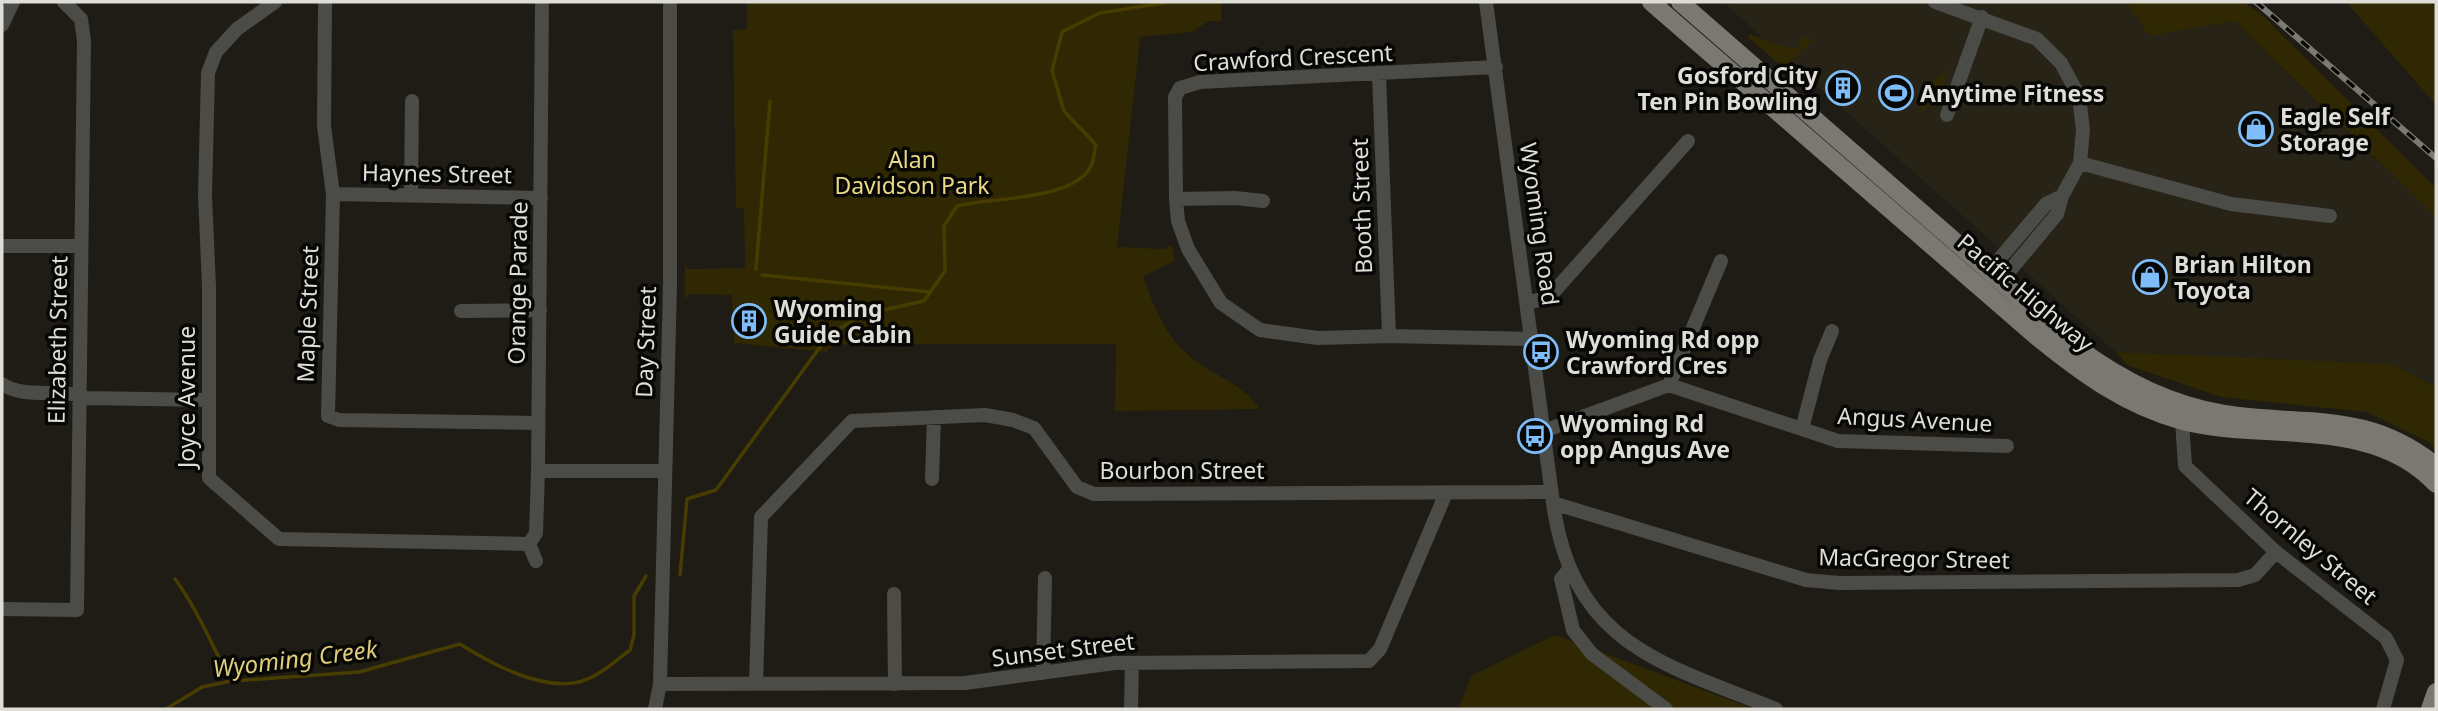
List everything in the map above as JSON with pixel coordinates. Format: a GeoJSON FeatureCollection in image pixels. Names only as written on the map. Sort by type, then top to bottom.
{"type":"FeatureCollection","features":[{"type":"Feature","properties":{"kind":"main road","name":"Pacific Highway"},"geometry":{"type":"LineString","coordinates":[[1651,2],[1989,295],[2066,360],[2097,382],[2147,409],[2182,421],[2239,430],[2333,437],[2380,449],[2413,464],[2436,484]]}},
{"type":"Feature","properties":{"kind":"main road","name":"Pacific Highway"},"geometry":{"type":"LineString","coordinates":[[1680,2],[2093,359],[2152,393],[2223,414],[2362,427],[2400,441],[2436,466]]}},
{"type":"Feature","properties":{"kind":"main road"},"geometry":{"type":"LineString","coordinates":[[2380,449],[2415,475],[2436,499]]}},
{"type":"Feature","properties":{"kind":"main road"},"geometry":{"type":"LineString","coordinates":[[2430,709],[2436,692]]}},
{"type":"Feature","properties":{"kind":"main road"},"geometry":{"type":"LineString","coordinates":[[2430,709],[2436,698]]}},
{"type":"Feature","properties":{"kind":"street"},"geometry":{"type":"LineString","coordinates":[[2,25],[13,2]]}},
{"type":"Feature","properties":{"kind":"street","name":"Elizabeth Street"},"geometry":{"type":"LineString","coordinates":[[2,609],[77,610],[83,30],[75,9],[64,2]]}},
{"type":"Feature","properties":{"kind":"street","name":"Joyce Avenue"},"geometry":{"type":"LineString","coordinates":[[275,2],[237,29],[216,51],[208,73],[205,195],[209,478],[279,539],[528,544]]}},
{"type":"Feature","properties":{"kind":"street","name":"Maple Street"},"geometry":{"type":"LineString","coordinates":[[325,2],[324,126],[333,194],[327,413],[330,419],[538,423]]}},
{"type":"Feature","properties":{"kind":"street","name":"Orange Parade"},"geometry":{"type":"LineString","coordinates":[[528,544],[536,534],[538,471],[542,2]]}},
{"type":"Feature","properties":{"kind":"street","name":"Day Street"},"geometry":{"type":"LineString","coordinates":[[655,709],[660,684],[670,285],[670,2]]}},
{"type":"Feature","properties":{"kind":"street","name":"Wyoming Road"},"geometry":{"type":"LineString","coordinates":[[1486,2],[1552,498],[1559,540],[1569,569],[1591,608],[1646,655],[1776,709]]}},
{"type":"Feature","properties":{"kind":"street"},"geometry":{"type":"LineString","coordinates":[[1935,2],[2037,39],[2061,63],[2081,104],[2083,138],[2080,163],[2062,196],[2046,204],[1996,275],[1989,295]]}},
{"type":"Feature","properties":{"kind":"street"},"geometry":{"type":"LineString","coordinates":[[1947,115],[1982,17]]}},
{"type":"Feature","properties":{"kind":"street","name":"Crawford Crescent"},"geometry":{"type":"LineString","coordinates":[[1496,67],[1200,82],[1180,88],[1175,97],[1178,221],[1188,249],[1221,303],[1260,330],[1318,338],[1389,336],[1532,339]]}},
{"type":"Feature","properties":{"kind":"street","name":"Booth Street"},"geometry":{"type":"LineString","coordinates":[[1379,75],[1389,336]]}},
{"type":"Feature","properties":{"kind":"street"},"geometry":{"type":"LineString","coordinates":[[411,194],[412,101]]}},
{"type":"Feature","properties":{"kind":"street"},"geometry":{"type":"LineString","coordinates":[[1528,303],[1550,296],[1688,141]]}},
{"type":"Feature","properties":{"kind":"street"},"geometry":{"type":"LineString","coordinates":[[2080,163],[2231,204],[2330,216]]}},
{"type":"Feature","properties":{"kind":"street","name":"Haynes Street"},"geometry":{"type":"LineString","coordinates":[[333,194],[541,198]]}},
{"type":"Feature","properties":{"kind":"street"},"geometry":{"type":"LineString","coordinates":[[1176,199],[1235,198],[1263,201]]}},
{"type":"Feature","properties":{"kind":"street"},"geometry":{"type":"LineString","coordinates":[[2,246],[81,246]]}},
{"type":"Feature","properties":{"kind":"street"},"geometry":{"type":"LineString","coordinates":[[1544,431],[1669,385],[1721,261]]}},
{"type":"Feature","properties":{"kind":"street"},"geometry":{"type":"LineString","coordinates":[[461,311],[540,310]]}},
{"type":"Feature","properties":{"kind":"street"},"geometry":{"type":"LineString","coordinates":[[1802,429],[1820,360],[1832,331]]}},
{"type":"Feature","properties":{"kind":"street"},"geometry":{"type":"LineString","coordinates":[[2,384],[14,390],[209,400]]}},
{"type":"Feature","properties":{"kind":"street","name":"Angus Avenue"},"geometry":{"type":"LineString","coordinates":[[1669,385],[1838,441],[2007,446]]}},
{"type":"Feature","properties":{"kind":"street","name":"Bourbon Street"},"geometry":{"type":"LineString","coordinates":[[756,684],[761,517],[852,421],[985,415],[1034,428],[1077,487],[1094,494],[1446,493],[1552,498]]}},
{"type":"Feature","properties":{"kind":"street"},"geometry":{"type":"LineString","coordinates":[[932,479],[934,417]]}},
{"type":"Feature","properties":{"kind":"street","name":"Thornley Street"},"geometry":{"type":"LineString","coordinates":[[2182,421],[2185,466],[2276,552],[2386,638],[2397,660],[2383,709]]}},
{"type":"Feature","properties":{"kind":"street"},"geometry":{"type":"LineString","coordinates":[[538,471],[664,471]]}},
{"type":"Feature","properties":{"kind":"street","name":"Sunset Street"},"geometry":{"type":"LineString","coordinates":[[660,684],[975,682],[1132,663],[1363,662],[1374,658],[1446,493]]}},
{"type":"Feature","properties":{"kind":"street","name":"MacGregor Street"},"geometry":{"type":"LineString","coordinates":[[1552,498],[1806,580],[1839,583],[2238,580],[2255,575],[2276,552]]}},
{"type":"Feature","properties":{"kind":"street"},"geometry":{"type":"LineString","coordinates":[[528,544],[536,561]]}},
{"type":"Feature","properties":{"kind":"street"},"geometry":{"type":"LineString","coordinates":[[1569,569],[1561,579],[1573,630],[1592,654],[1666,709]]}},
{"type":"Feature","properties":{"kind":"street"},"geometry":{"type":"LineString","coordinates":[[1043,673],[1045,579]]}},
{"type":"Feature","properties":{"kind":"street"},"geometry":{"type":"LineString","coordinates":[[894,594],[895,684]]}},
{"type":"Feature","properties":{"kind":"street"},"geometry":{"type":"LineString","coordinates":[[1131,709],[1132,663]]}},
{"type":"Feature","properties":{"kind":"shaded area"},"geometry":{"type":"Polygon","coordinates":[[[2127,2],[2149,36],[2233,21],[2436,217],[2436,387],[2392,364],[2116,352],[1725,4],[2127,2]]]}},
{"type":"Feature","properties":{"kind":"green space","name":"Alan Davidson Park"},"geometry":{"type":"Polygon","coordinates":[[[747,2],[1221,2],[1222,21],[1209,21],[1192,32],[1140,37],[1117,247],[1163,249],[1172,245],[1175,261],[1143,276],[1164,325],[1175,342],[1191,357],[1243,391],[1260,409],[1115,411],[1116,344],[835,344],[826,352],[734,343],[732,295],[690,294],[685,299],[685,264],[689,269],[745,268],[744,209],[736,208],[733,30],[747,29],[747,2]]]}},
{"type":"Feature","properties":{"kind":"green space"},"geometry":{"type":"Polygon","coordinates":[[[2127,2],[2244,2],[2264,17],[2436,188],[2436,217],[2234,21],[2149,36],[2127,2]]]}},
{"type":"Feature","properties":{"kind":"green space"},"geometry":{"type":"Polygon","coordinates":[[[2346,2],[2436,2],[2436,105],[2346,2]]]}},
{"type":"Feature","properties":{"kind":"green space"},"geometry":{"type":"Polygon","coordinates":[[[1751,34],[1776,45],[1799,49],[1799,40],[1807,36],[1812,41],[1784,68],[1748,37],[1751,34]]]}},
{"type":"Feature","properties":{"kind":"green space"},"geometry":{"type":"Polygon","coordinates":[[[1947,67],[1941,94],[1923,111],[1916,100],[1947,67]]]}},
{"type":"Feature","properties":{"kind":"green space"},"geometry":{"type":"Polygon","coordinates":[[[2116,352],[2392,364],[2436,387],[2436,450],[2429,442],[2366,412],[2221,397],[2127,365],[2116,352]]]}},
{"type":"Feature","properties":{"kind":"green space"},"geometry":{"type":"Polygon","coordinates":[[[1555,635],[1754,709],[1458,709],[1472,675],[1555,635]]]}},
{"type":"Feature","properties":{"kind":"waterway","name":"Wyoming Creek"},"geometry":{"type":"LineString","coordinates":[[680,575],[687,499],[716,490],[828,336],[861,315],[924,301],[945,271],[944,226],[957,206],[1050,192],[1068,186],[1082,177],[1091,166],[1096,145],[1064,111],[1052,71],[1062,32],[1100,13],[1169,2]]}},
{"type":"Feature","properties":{"kind":"waterway"},"geometry":{"type":"LineString","coordinates":[[756,269],[770,101]]}},
{"type":"Feature","properties":{"kind":"waterway"},"geometry":{"type":"LineString","coordinates":[[762,275],[930,292]]}},
{"type":"Feature","properties":{"kind":"waterway","name":"Wyoming Creek"},"geometry":{"type":"LineString","coordinates":[[166,709],[202,687],[231,681],[359,672],[460,644],[499,666],[529,678],[559,684],[581,682],[630,650],[634,635],[634,596],[646,576]]}},
{"type":"Feature","properties":{"kind":"waterway"},"geometry":{"type":"LineString","coordinates":[[175,579],[198,616],[231,681]]}},
{"type":"Feature","properties":{"kind":"railway"},"geometry":{"type":"LineString","coordinates":[[2256,2],[2436,158]]}},
{"type":"Feature","properties":{"kind":"place","name":"Gosford City Ten Pin Bowling"},"geometry":{"type":"Point","coordinates":[1843,88]}},
{"type":"Feature","properties":{"kind":"place","name":"Anytime Fitness"},"geometry":{"type":"Point","coordinates":[1896,93]}},
{"type":"Feature","properties":{"kind":"place","name":"Eagle Self Storage"},"geometry":{"type":"Point","coordinates":[2256,129]}},
{"type":"Feature","properties":{"kind":"place","name":"Brian Hilton Toyota"},"geometry":{"type":"Point","coordinates":[2150,277]}},
{"type":"Feature","properties":{"kind":"place","name":"Wyoming Guide Cabin"},"geometry":{"type":"Point","coordinates":[749,321]}},
{"type":"Feature","properties":{"kind":"place","name":"Wyoming Rd opp Crawford Cres"},"geometry":{"type":"Point","coordinates":[1541,352]}},
{"type":"Feature","properties":{"kind":"place","name":"Wyoming Rd opp Angus Ave"},"geometry":{"type":"Point","coordinates":[1535,436]}}]}
